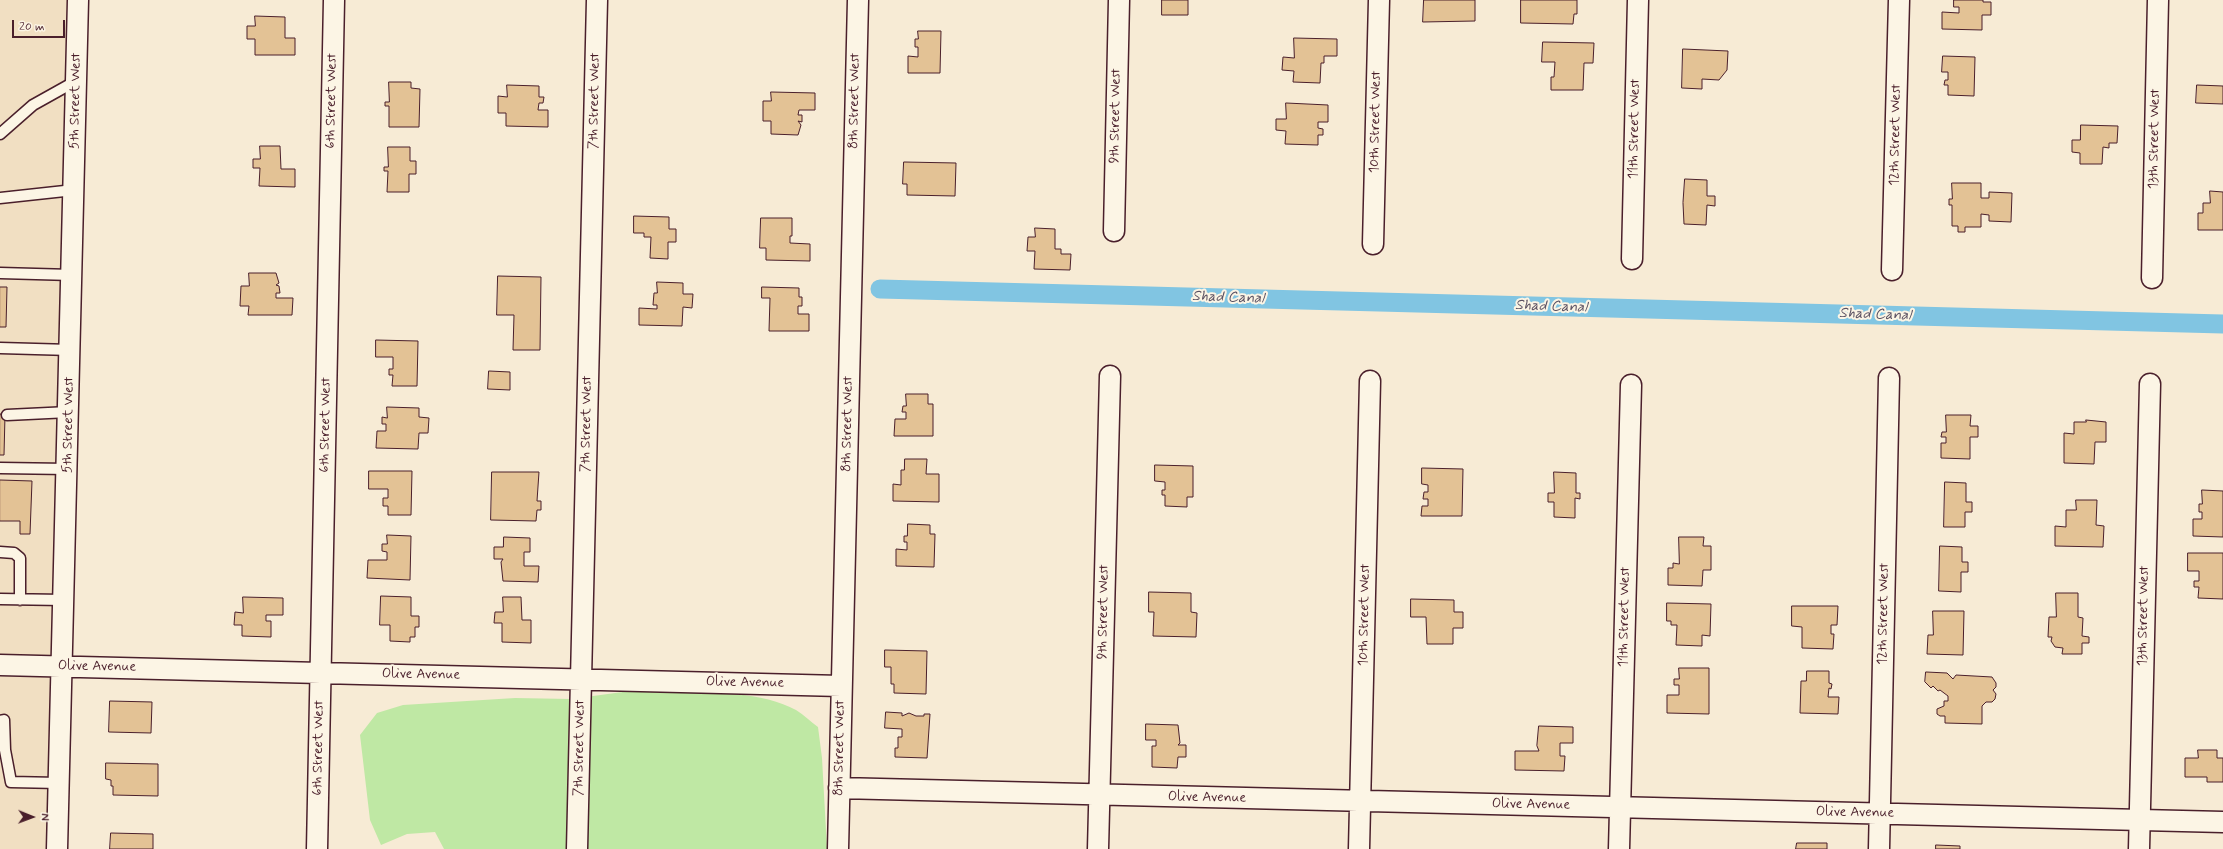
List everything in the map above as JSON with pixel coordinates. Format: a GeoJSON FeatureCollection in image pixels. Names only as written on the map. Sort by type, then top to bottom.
{"type":"FeatureCollection","features":[{"type":"Feature","properties":{"kind":"street","name":"5th Street West"},"geometry":{"type":"LineString","coordinates":[[57,849],[71,350],[78,0]]}},
{"type":"Feature","properties":{"kind":"street","name":"6th Street West"},"geometry":{"type":"LineString","coordinates":[[317,849],[334,0]]}},
{"type":"Feature","properties":{"kind":"street","name":"7th Street West"},"geometry":{"type":"LineString","coordinates":[[577,849],[597,0]]}},
{"type":"Feature","properties":{"kind":"street","name":"8th Street West"},"geometry":{"type":"LineString","coordinates":[[838,849],[858,0]]}},
{"type":"Feature","properties":{"kind":"street","name":"9th Street West"},"geometry":{"type":"LineString","coordinates":[[1114,231],[1119,0]]}},
{"type":"Feature","properties":{"kind":"street","name":"10th Street West"},"geometry":{"type":"LineString","coordinates":[[1373,244],[1379,0]]}},
{"type":"Feature","properties":{"kind":"street","name":"11th Street West"},"geometry":{"type":"LineString","coordinates":[[1632,259],[1638,0]]}},
{"type":"Feature","properties":{"kind":"street","name":"12th Street West"},"geometry":{"type":"LineString","coordinates":[[1892,270],[1899,0]]}},
{"type":"Feature","properties":{"kind":"street","name":"13th Street West"},"geometry":{"type":"LineString","coordinates":[[2152,278],[2158,0]]}},
{"type":"Feature","properties":{"kind":"street","name":"9th Street West"},"geometry":{"type":"LineString","coordinates":[[1098,849],[1110,376]]}},
{"type":"Feature","properties":{"kind":"street","name":"12th Street West"},"geometry":{"type":"LineString","coordinates":[[1879,849],[1889,378]]}},
{"type":"Feature","properties":{"kind":"street","name":"10th Street West"},"geometry":{"type":"LineString","coordinates":[[1359,849],[1370,382]]}},
{"type":"Feature","properties":{"kind":"street","name":"13th Street West"},"geometry":{"type":"LineString","coordinates":[[2139,849],[2150,384]]}},
{"type":"Feature","properties":{"kind":"street","name":"11th Street West"},"geometry":{"type":"LineString","coordinates":[[1619,849],[1618,808],[1630,386]]}},
{"type":"Feature","properties":{"kind":"street","name":"Olive Avenue"},"geometry":{"type":"LineString","coordinates":[[0,665],[841,686]]}},
{"type":"Feature","properties":{"kind":"street","name":"Olive Avenue"},"geometry":{"type":"LineString","coordinates":[[839,788],[1360,802],[2223,822]]}},
{"type":"Feature","properties":{"kind":"lane"},"geometry":{"type":"LineString","coordinates":[[0,134],[33,105],[76,81]]}},
{"type":"Feature","properties":{"kind":"lane"},"geometry":{"type":"LineString","coordinates":[[0,198],[74,190]]}},
{"type":"Feature","properties":{"kind":"lane"},"geometry":{"type":"LineString","coordinates":[[0,273],[72,276]]}},
{"type":"Feature","properties":{"kind":"lane"},"geometry":{"type":"LineString","coordinates":[[0,348],[71,350]]}},
{"type":"Feature","properties":{"kind":"lane"},"geometry":{"type":"LineString","coordinates":[[7,415],[69,412]]}},
{"type":"Feature","properties":{"kind":"lane"},"geometry":{"type":"LineString","coordinates":[[0,468],[68,469]]}},
{"type":"Feature","properties":{"kind":"lane"},"geometry":{"type":"LineString","coordinates":[[0,552],[14,553],[20,558],[20,600]]}},
{"type":"Feature","properties":{"kind":"lane"},"geometry":{"type":"LineString","coordinates":[[0,599],[64,600]]}},
{"type":"Feature","properties":{"kind":"lane"},"geometry":{"type":"LineString","coordinates":[[0,720],[4,720],[5,750],[11,782],[59,783]]}},
{"type":"Feature","properties":{"kind":"shaded area"},"geometry":{"type":"Polygon","coordinates":[[[0,0],[78,0],[66,849],[0,849],[0,0]]]}},
{"type":"Feature","properties":{"kind":"green space"},"geometry":{"type":"Polygon","coordinates":[[[630,691],[715,692],[760,697],[796,710],[805,716],[818,727],[822,758],[827,849],[444,849],[435,832],[407,834],[381,845],[370,820],[360,735],[377,713],[403,705],[515,698],[571,699],[630,691]]]}},
{"type":"Feature","properties":{"kind":"building"},"geometry":{"type":"Polygon","coordinates":[[[1162,0],[1188,0],[1188,15],[1162,15],[1162,0]]]}},
{"type":"Feature","properties":{"kind":"building"},"geometry":{"type":"Polygon","coordinates":[[[1424,0],[1475,0],[1475,21],[1423,22],[1424,0]]]}},
{"type":"Feature","properties":{"kind":"building"},"geometry":{"type":"Polygon","coordinates":[[[1521,0],[1577,0],[1577,14],[1574,14],[1573,24],[1521,23],[1521,0]]]}},
{"type":"Feature","properties":{"kind":"building"},"geometry":{"type":"Polygon","coordinates":[[[1954,0],[1983,0],[1983,2],[1991,2],[1991,15],[1982,15],[1982,30],[1942,29],[1942,12],[1959,13],[1959,7],[1954,7],[1954,0]]]}},
{"type":"Feature","properties":{"kind":"building"},"geometry":{"type":"Polygon","coordinates":[[[255,16],[285,17],[285,38],[295,38],[295,55],[255,55],[255,39],[247,39],[247,26],[255,26],[255,16]]]}},
{"type":"Feature","properties":{"kind":"building"},"geometry":{"type":"Polygon","coordinates":[[[918,31],[941,31],[940,73],[908,73],[908,56],[918,57],[918,47],[915,47],[915,39],[918,39],[918,31]]]}},
{"type":"Feature","properties":{"kind":"building"},"geometry":{"type":"Polygon","coordinates":[[[1294,38],[1337,39],[1337,56],[1324,56],[1324,63],[1321,63],[1320,83],[1293,82],[1294,71],[1282,70],[1283,57],[1294,58],[1294,38]]]}},
{"type":"Feature","properties":{"kind":"building"},"geometry":{"type":"Polygon","coordinates":[[[1543,42],[1594,43],[1593,63],[1584,63],[1583,90],[1551,90],[1551,77],[1554,77],[1555,62],[1542,62],[1543,42]]]}},
{"type":"Feature","properties":{"kind":"building"},"geometry":{"type":"Polygon","coordinates":[[[1683,49],[1728,51],[1727,70],[1719,80],[1702,79],[1702,89],[1682,88],[1683,49]]]}},
{"type":"Feature","properties":{"kind":"building"},"geometry":{"type":"Polygon","coordinates":[[[1943,56],[1975,57],[1974,96],[1948,95],[1948,85],[1944,85],[1945,80],[1948,80],[1948,72],[1942,72],[1943,56]]]}},
{"type":"Feature","properties":{"kind":"building"},"geometry":{"type":"Polygon","coordinates":[[[389,82],[411,82],[411,88],[420,89],[419,127],[389,127],[389,106],[385,106],[385,102],[389,102],[389,82]]]}},
{"type":"Feature","properties":{"kind":"building"},"geometry":{"type":"Polygon","coordinates":[[[507,85],[539,86],[539,97],[544,97],[543,103],[539,103],[538,110],[548,110],[548,127],[506,126],[506,113],[498,113],[498,96],[507,97],[507,85]]]}},
{"type":"Feature","properties":{"kind":"building"},"geometry":{"type":"Polygon","coordinates":[[[2197,85],[2223,86],[2223,104],[2196,103],[2197,85]]]}},
{"type":"Feature","properties":{"kind":"building"},"geometry":{"type":"Polygon","coordinates":[[[771,92],[815,93],[815,110],[799,110],[798,115],[802,115],[802,122],[798,121],[801,125],[798,135],[771,134],[771,121],[763,121],[763,101],[771,101],[771,92]]]}},
{"type":"Feature","properties":{"kind":"building"},"geometry":{"type":"Polygon","coordinates":[[[1286,103],[1328,105],[1328,122],[1318,122],[1318,128],[1323,129],[1323,135],[1318,135],[1318,145],[1285,144],[1286,131],[1276,130],[1276,119],[1286,119],[1286,103]]]}},
{"type":"Feature","properties":{"kind":"building"},"geometry":{"type":"Polygon","coordinates":[[[2081,125],[2118,126],[2117,143],[2109,143],[2109,148],[2103,147],[2102,164],[2080,164],[2080,153],[2072,152],[2072,140],[2080,140],[2081,125]]]}},
{"type":"Feature","properties":{"kind":"building"},"geometry":{"type":"Polygon","coordinates":[[[260,146],[280,146],[281,169],[295,169],[295,187],[259,186],[260,168],[253,168],[253,159],[260,159],[260,146]]]}},
{"type":"Feature","properties":{"kind":"building"},"geometry":{"type":"Polygon","coordinates":[[[388,147],[410,147],[410,161],[416,161],[416,174],[409,174],[409,192],[387,192],[388,171],[384,171],[384,167],[388,167],[388,147]]]}},
{"type":"Feature","properties":{"kind":"building"},"geometry":{"type":"Polygon","coordinates":[[[904,162],[956,163],[955,196],[907,195],[907,184],[903,184],[904,162]]]}},
{"type":"Feature","properties":{"kind":"building"},"geometry":{"type":"Polygon","coordinates":[[[1685,179],[1707,180],[1707,196],[1715,196],[1715,206],[1707,205],[1706,225],[1684,224],[1683,203],[1685,179]]]}},
{"type":"Feature","properties":{"kind":"building"},"geometry":{"type":"Polygon","coordinates":[[[1952,183],[1981,183],[1981,198],[1989,198],[1989,192],[2012,193],[2011,222],[1989,221],[1989,215],[1981,214],[1981,227],[1965,227],[1965,232],[1958,232],[1958,226],[1952,226],[1952,205],[1949,205],[1949,199],[1952,199],[1952,183]]]}},
{"type":"Feature","properties":{"kind":"building"},"geometry":{"type":"Polygon","coordinates":[[[2210,191],[2223,192],[2223,230],[2198,230],[2198,213],[2203,213],[2203,203],[2210,203],[2210,191]]]}},
{"type":"Feature","properties":{"kind":"building"},"geometry":{"type":"Polygon","coordinates":[[[634,216],[669,217],[669,229],[676,229],[676,242],[668,242],[668,259],[650,258],[651,237],[644,237],[644,233],[634,233],[634,216]]]}},
{"type":"Feature","properties":{"kind":"building"},"geometry":{"type":"Polygon","coordinates":[[[761,218],[792,218],[792,236],[790,236],[790,243],[810,244],[810,261],[766,260],[766,248],[760,248],[761,218]]]}},
{"type":"Feature","properties":{"kind":"building"},"geometry":{"type":"Polygon","coordinates":[[[1035,228],[1055,229],[1055,249],[1061,249],[1061,254],[1071,254],[1070,270],[1034,269],[1035,251],[1027,251],[1028,237],[1035,237],[1035,228]]]}},
{"type":"Feature","properties":{"kind":"building"},"geometry":{"type":"Polygon","coordinates":[[[249,273],[276,273],[279,283],[276,285],[279,286],[280,293],[276,293],[276,298],[293,298],[292,315],[248,315],[249,306],[240,306],[241,286],[249,286],[249,273]]]}},
{"type":"Feature","properties":{"kind":"building"},"geometry":{"type":"Polygon","coordinates":[[[498,276],[541,277],[540,350],[513,350],[514,315],[497,315],[498,276]]]}},
{"type":"Feature","properties":{"kind":"building"},"geometry":{"type":"Polygon","coordinates":[[[657,282],[683,283],[683,294],[693,294],[692,308],[683,307],[682,326],[639,325],[639,308],[657,309],[657,305],[653,305],[654,293],[657,293],[657,282]]]}},
{"type":"Feature","properties":{"kind":"building"},"geometry":{"type":"Polygon","coordinates":[[[0,287],[7,287],[6,327],[0,327],[0,287]]]}},
{"type":"Feature","properties":{"kind":"building"},"geometry":{"type":"Polygon","coordinates":[[[762,287],[799,288],[799,297],[802,297],[802,306],[798,306],[798,314],[809,314],[809,331],[769,331],[770,298],[762,298],[762,287]]]}},
{"type":"Feature","properties":{"kind":"building"},"geometry":{"type":"Polygon","coordinates":[[[376,340],[418,341],[417,386],[392,386],[393,375],[389,375],[389,369],[393,369],[393,357],[376,357],[376,340]]]}},
{"type":"Feature","properties":{"kind":"building"},"geometry":{"type":"Polygon","coordinates":[[[489,371],[510,372],[510,390],[488,389],[489,371]]]}},
{"type":"Feature","properties":{"kind":"building"},"geometry":{"type":"Polygon","coordinates":[[[906,394],[928,394],[928,404],[933,404],[933,436],[894,436],[895,419],[906,419],[906,412],[902,412],[903,406],[906,406],[906,394]]]}},
{"type":"Feature","properties":{"kind":"building"},"geometry":{"type":"Polygon","coordinates":[[[387,407],[419,408],[419,417],[429,418],[428,433],[419,433],[418,449],[376,448],[377,431],[386,431],[386,424],[382,424],[382,417],[387,418],[387,407]]]}},
{"type":"Feature","properties":{"kind":"building"},"geometry":{"type":"Polygon","coordinates":[[[0,414],[5,415],[4,455],[0,455],[0,414]]]}},
{"type":"Feature","properties":{"kind":"building"},"geometry":{"type":"Polygon","coordinates":[[[1946,415],[1971,415],[1970,426],[1978,426],[1978,437],[1970,437],[1970,459],[1941,458],[1941,443],[1946,443],[1946,437],[1941,437],[1942,432],[1946,432],[1946,415]]]}},
{"type":"Feature","properties":{"kind":"building"},"geometry":{"type":"Polygon","coordinates":[[[2086,420],[2106,422],[2106,442],[2095,442],[2094,464],[2064,463],[2064,433],[2074,434],[2074,422],[2086,422],[2086,420]]]}},
{"type":"Feature","properties":{"kind":"building"},"geometry":{"type":"Polygon","coordinates":[[[905,459],[927,459],[926,474],[939,474],[939,502],[893,501],[893,484],[901,485],[901,470],[904,470],[905,459]]]}},
{"type":"Feature","properties":{"kind":"building"},"geometry":{"type":"Polygon","coordinates":[[[1155,465],[1193,466],[1193,497],[1187,497],[1187,507],[1165,506],[1165,495],[1162,495],[1162,490],[1165,490],[1165,482],[1155,481],[1155,465]]]}},
{"type":"Feature","properties":{"kind":"building"},"geometry":{"type":"Polygon","coordinates":[[[1422,468],[1463,469],[1462,516],[1421,516],[1422,506],[1428,506],[1428,499],[1423,499],[1424,492],[1428,492],[1428,485],[1422,484],[1422,468]]]}},
{"type":"Feature","properties":{"kind":"building"},"geometry":{"type":"Polygon","coordinates":[[[369,471],[412,471],[411,515],[388,515],[388,506],[383,506],[383,498],[388,498],[388,489],[369,489],[369,471]]]}},
{"type":"Feature","properties":{"kind":"building"},"geometry":{"type":"Polygon","coordinates":[[[492,472],[539,472],[537,501],[541,501],[541,510],[537,510],[536,521],[491,520],[492,472]]]}},
{"type":"Feature","properties":{"kind":"building"},"geometry":{"type":"Polygon","coordinates":[[[1554,472],[1576,473],[1576,493],[1580,493],[1580,499],[1575,498],[1575,518],[1554,517],[1554,502],[1548,502],[1548,493],[1554,493],[1554,472]]]}},
{"type":"Feature","properties":{"kind":"building"},"geometry":{"type":"Polygon","coordinates":[[[0,480],[32,481],[30,534],[20,534],[20,521],[0,521],[0,480]]]}},
{"type":"Feature","properties":{"kind":"building"},"geometry":{"type":"Polygon","coordinates":[[[1945,482],[1966,483],[1966,502],[1972,502],[1972,512],[1965,512],[1965,527],[1944,527],[1945,482]]]}},
{"type":"Feature","properties":{"kind":"building"},"geometry":{"type":"Polygon","coordinates":[[[2202,490],[2223,491],[2223,537],[2193,536],[2193,519],[2202,519],[2202,512],[2199,512],[2199,504],[2202,504],[2202,490]]]}},
{"type":"Feature","properties":{"kind":"building"},"geometry":{"type":"Polygon","coordinates":[[[2076,500],[2097,500],[2096,525],[2104,526],[2103,547],[2055,546],[2055,526],[2066,527],[2066,510],[2076,510],[2076,500]]]}},
{"type":"Feature","properties":{"kind":"building"},"geometry":{"type":"Polygon","coordinates":[[[908,524],[930,525],[930,534],[935,534],[934,567],[896,566],[896,549],[907,550],[907,542],[904,542],[904,536],[907,536],[908,524]]]}},
{"type":"Feature","properties":{"kind":"building"},"geometry":{"type":"Polygon","coordinates":[[[387,535],[411,536],[410,580],[367,578],[368,560],[387,560],[387,552],[382,551],[382,544],[387,544],[387,535]]]}},
{"type":"Feature","properties":{"kind":"building"},"geometry":{"type":"Polygon","coordinates":[[[504,537],[530,538],[530,552],[524,552],[524,566],[539,566],[538,582],[503,581],[501,562],[503,559],[494,559],[494,547],[503,547],[504,537]]]}},
{"type":"Feature","properties":{"kind":"building"},"geometry":{"type":"Polygon","coordinates":[[[1679,537],[1704,537],[1703,546],[1711,546],[1711,570],[1703,570],[1702,586],[1668,585],[1668,568],[1673,568],[1673,563],[1679,564],[1679,537]]]}},
{"type":"Feature","properties":{"kind":"building"},"geometry":{"type":"Polygon","coordinates":[[[1940,546],[1962,547],[1962,562],[1968,562],[1968,572],[1961,572],[1961,592],[1939,591],[1940,546]]]}},
{"type":"Feature","properties":{"kind":"building"},"geometry":{"type":"Polygon","coordinates":[[[2188,553],[2223,553],[2223,599],[2198,598],[2199,587],[2194,587],[2194,581],[2199,581],[2199,571],[2188,571],[2188,553]]]}},
{"type":"Feature","properties":{"kind":"building"},"geometry":{"type":"Polygon","coordinates":[[[1149,592],[1191,593],[1191,612],[1197,613],[1196,637],[1153,636],[1154,612],[1149,612],[1149,592]]]}},
{"type":"Feature","properties":{"kind":"building"},"geometry":{"type":"Polygon","coordinates":[[[2056,593],[2078,593],[2078,617],[2083,618],[2082,636],[2089,637],[2089,643],[2082,643],[2082,654],[2062,654],[2063,648],[2055,647],[2051,641],[2052,637],[2048,637],[2049,617],[2056,617],[2056,593]]]}},
{"type":"Feature","properties":{"kind":"building"},"geometry":{"type":"Polygon","coordinates":[[[381,596],[411,597],[411,616],[419,616],[419,627],[415,627],[415,637],[410,637],[410,642],[390,641],[390,625],[380,625],[381,596]]]}},
{"type":"Feature","properties":{"kind":"building"},"geometry":{"type":"Polygon","coordinates":[[[243,597],[283,598],[283,615],[266,615],[266,621],[271,621],[271,637],[242,636],[242,625],[234,625],[235,612],[243,613],[243,597]]]}},
{"type":"Feature","properties":{"kind":"building"},"geometry":{"type":"Polygon","coordinates":[[[503,597],[521,597],[522,620],[531,620],[531,643],[502,642],[502,623],[494,623],[495,612],[503,612],[503,597]]]}},
{"type":"Feature","properties":{"kind":"building"},"geometry":{"type":"Polygon","coordinates":[[[1411,599],[1454,600],[1454,612],[1463,612],[1463,628],[1453,628],[1453,644],[1427,644],[1426,617],[1411,617],[1411,599]]]}},
{"type":"Feature","properties":{"kind":"building"},"geometry":{"type":"Polygon","coordinates":[[[1667,603],[1711,604],[1710,636],[1702,635],[1702,646],[1676,645],[1677,625],[1671,625],[1671,621],[1667,621],[1667,603]]]}},
{"type":"Feature","properties":{"kind":"building"},"geometry":{"type":"Polygon","coordinates":[[[1792,606],[1838,606],[1837,625],[1831,625],[1831,634],[1834,634],[1833,649],[1802,648],[1802,627],[1792,626],[1792,606]]]}},
{"type":"Feature","properties":{"kind":"building"},"geometry":{"type":"Polygon","coordinates":[[[1933,611],[1964,611],[1963,655],[1927,654],[1928,635],[1933,635],[1933,611]]]}},
{"type":"Feature","properties":{"kind":"building"},"geometry":{"type":"Polygon","coordinates":[[[885,650],[927,651],[926,694],[894,693],[894,684],[891,684],[891,667],[885,667],[885,650]]]}},
{"type":"Feature","properties":{"kind":"building"},"geometry":{"type":"Polygon","coordinates":[[[1679,668],[1709,668],[1709,714],[1667,713],[1667,695],[1679,695],[1679,685],[1674,685],[1674,679],[1679,679],[1679,668]]]}},
{"type":"Feature","properties":{"kind":"building"},"geometry":{"type":"Polygon","coordinates":[[[1807,671],[1829,671],[1829,683],[1832,684],[1831,689],[1829,688],[1828,697],[1839,697],[1838,714],[1800,713],[1801,681],[1806,681],[1807,671]]]}},
{"type":"Feature","properties":{"kind":"building"},"geometry":{"type":"Polygon","coordinates":[[[1926,672],[1947,673],[1953,679],[1956,675],[1992,677],[1996,683],[1996,687],[1993,690],[1996,694],[1995,699],[1992,702],[1986,702],[1982,706],[1982,724],[1945,723],[1945,716],[1940,716],[1937,714],[1937,709],[1944,706],[1944,701],[1948,701],[1948,696],[1940,690],[1938,691],[1933,686],[1931,688],[1925,682],[1926,672]]]}},
{"type":"Feature","properties":{"kind":"building"},"geometry":{"type":"Polygon","coordinates":[[[110,701],[152,702],[151,733],[109,732],[110,701]]]}},
{"type":"Feature","properties":{"kind":"building"},"geometry":{"type":"Polygon","coordinates":[[[886,712],[902,713],[902,716],[909,713],[916,716],[930,714],[927,758],[895,757],[895,748],[898,748],[898,737],[902,737],[902,729],[885,728],[886,712]]]}},
{"type":"Feature","properties":{"kind":"building"},"geometry":{"type":"Polygon","coordinates":[[[1146,724],[1178,725],[1180,743],[1178,745],[1186,745],[1186,757],[1178,757],[1177,768],[1152,767],[1152,746],[1156,746],[1156,740],[1146,740],[1146,724]]]}},
{"type":"Feature","properties":{"kind":"building"},"geometry":{"type":"Polygon","coordinates":[[[1539,726],[1573,727],[1573,743],[1560,743],[1560,756],[1565,756],[1564,771],[1515,770],[1515,751],[1539,751],[1537,746],[1539,726]]]}},
{"type":"Feature","properties":{"kind":"building"},"geometry":{"type":"Polygon","coordinates":[[[2198,750],[2217,750],[2217,758],[2223,758],[2223,782],[2207,782],[2207,777],[2185,777],[2185,758],[2198,758],[2198,750]]]}},
{"type":"Feature","properties":{"kind":"building"},"geometry":{"type":"Polygon","coordinates":[[[106,763],[158,764],[158,796],[113,795],[111,780],[106,779],[106,763]]]}},
{"type":"Feature","properties":{"kind":"building"},"geometry":{"type":"Polygon","coordinates":[[[111,833],[153,834],[153,849],[110,849],[111,833]]]}},
{"type":"Feature","properties":{"kind":"building"},"geometry":{"type":"Polygon","coordinates":[[[1797,843],[1827,843],[1827,849],[1796,849],[1797,843]]]}},
{"type":"Feature","properties":{"kind":"building"},"geometry":{"type":"Polygon","coordinates":[[[1936,845],[1960,846],[1960,849],[1936,849],[1936,845]]]}},
{"type":"Feature","properties":{"kind":"waterway","name":"Shad Canal"},"geometry":{"type":"LineString","coordinates":[[880,289],[2223,324]]}}]}
